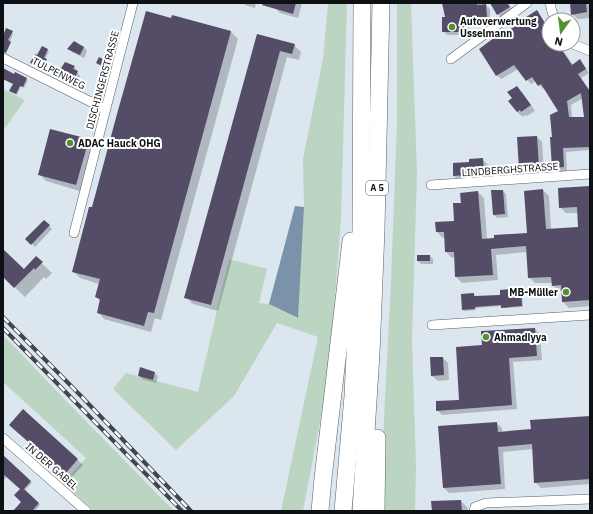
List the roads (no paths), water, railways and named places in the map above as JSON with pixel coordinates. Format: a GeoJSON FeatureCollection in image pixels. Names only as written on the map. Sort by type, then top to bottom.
{"type":"FeatureCollection","features":[{"type":"Feature","properties":{"kind":"highway","name":"A 5"},"geometry":{"type":"LineString","coordinates":[[343,511],[353,396],[362,230],[362,3]]}},
{"type":"Feature","properties":{"kind":"highway","name":"A 5"},"geometry":{"type":"LineString","coordinates":[[361,511],[371,354],[376,230],[381,3]]}},
{"type":"Feature","properties":{"kind":"highway"},"geometry":{"type":"LineString","coordinates":[[320,511],[351,239],[362,180]]}},
{"type":"Feature","properties":{"kind":"highway","name":"A 5"},"geometry":{"type":"LineString","coordinates":[[371,354],[377,376],[376,511]]}},
{"type":"Feature","properties":{"kind":"highway"},"geometry":{"type":"LineString","coordinates":[[315,511],[323,478]]}},
{"type":"Feature","properties":{"kind":"street","name":"DISCHINGERSTRASSE"},"geometry":{"type":"LineString","coordinates":[[74,233],[133,3]]}},
{"type":"Feature","properties":{"kind":"street"},"geometry":{"type":"LineString","coordinates":[[451,60],[527,3]]}},
{"type":"Feature","properties":{"kind":"street","name":"TULPENWEG"},"geometry":{"type":"LineString","coordinates":[[3,58],[105,109]]}},
{"type":"Feature","properties":{"kind":"street","name":"LINDBERGHSTRASSE"},"geometry":{"type":"LineString","coordinates":[[431,185],[590,174]]}},
{"type":"Feature","properties":{"kind":"street"},"geometry":{"type":"LineString","coordinates":[[432,325],[590,315]]}},
{"type":"Feature","properties":{"kind":"street","name":"IN DER GABEL"},"geometry":{"type":"LineString","coordinates":[[3,438],[86,511]]}},
{"type":"Feature","properties":{"kind":"street"},"geometry":{"type":"LineString","coordinates":[[474,511],[475,507],[486,503],[590,499]]}},
{"type":"Feature","properties":{"kind":"water"},"geometry":{"type":"Polygon","coordinates":[[[295,206],[304,207],[298,318],[269,304],[295,206]]]}},
{"type":"Feature","properties":{"kind":"railway"},"geometry":{"type":"LineString","coordinates":[[3,317],[191,511]]}},
{"type":"Feature","properties":{"kind":"railway"},"geometry":{"type":"LineString","coordinates":[[3,328],[182,511]]}},
{"type":"Feature","properties":{"kind":"place","name":"Autoverwertung Usselmann"},"geometry":{"type":"Point","coordinates":[452,27]}},
{"type":"Feature","properties":{"kind":"place","name":"ADAC Hauck OHG"},"geometry":{"type":"Point","coordinates":[70,143]}},
{"type":"Feature","properties":{"kind":"place","name":"MB-Müller"},"geometry":{"type":"Point","coordinates":[566,292]}},
{"type":"Feature","properties":{"kind":"place","name":"Ahmadiyya"},"geometry":{"type":"Point","coordinates":[486,337]}}]}
